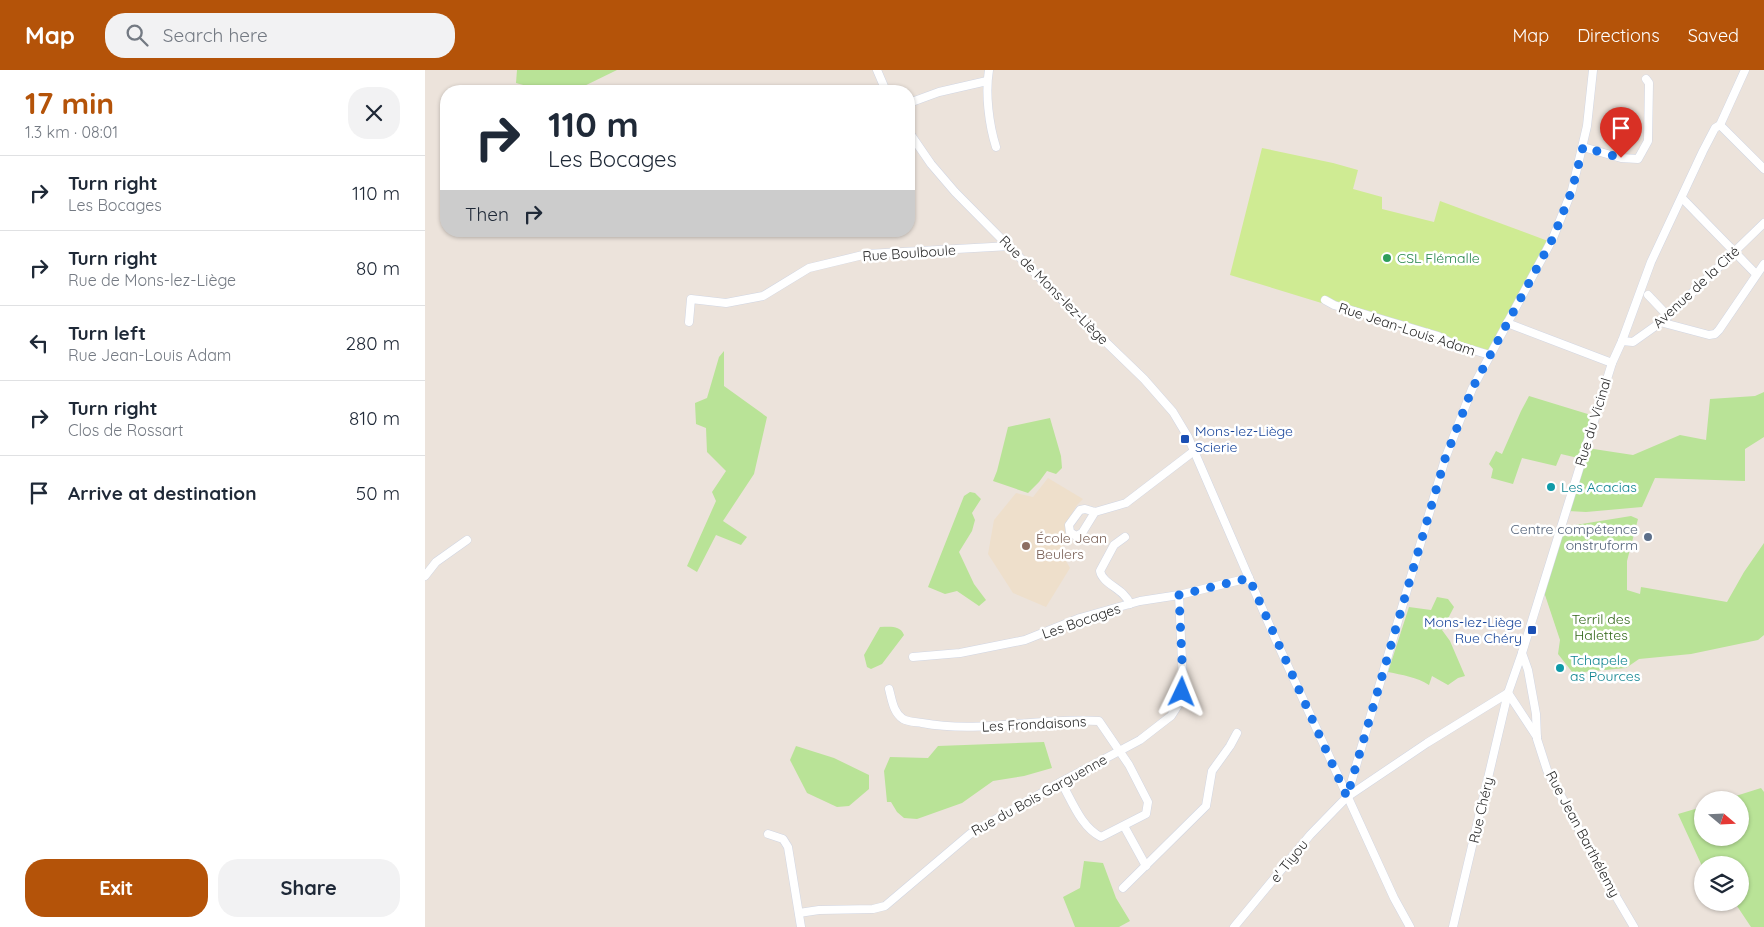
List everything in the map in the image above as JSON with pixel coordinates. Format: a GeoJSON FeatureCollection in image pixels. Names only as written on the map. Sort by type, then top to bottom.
{"type":"FeatureCollection","features":[{"type":"Feature","properties":{"kind":"street"},"geometry":{"type":"LineString","coordinates":[[877,70],[883,85]]}},
{"type":"Feature","properties":{"kind":"street"},"geometry":{"type":"LineString","coordinates":[[989,70],[987,81],[992,134],[996,148]]}},
{"type":"Feature","properties":{"kind":"street","name":"Rue Jean-Louis Adam"},"geometry":{"type":"LineString","coordinates":[[1347,797],[1445,459],[1472,389],[1553,238],[1572,190],[1587,126],[1593,70]]}},
{"type":"Feature","properties":{"kind":"street","name":"Rue du Vicinal"},"geometry":{"type":"LineString","coordinates":[[1508,693],[1612,363],[1622,341],[1644,278],[1715,128],[1721,125],[1745,70]]}},
{"type":"Feature","properties":{"kind":"street"},"geometry":{"type":"LineString","coordinates":[[1583,147],[1621,158],[1639,159],[1648,142],[1649,83],[1646,79]]}},
{"type":"Feature","properties":{"kind":"street"},"geometry":{"type":"LineString","coordinates":[[915,101],[939,92],[987,81]]}},
{"type":"Feature","properties":{"kind":"street"},"geometry":{"type":"LineString","coordinates":[[1721,125],[1764,169]]}},
{"type":"Feature","properties":{"kind":"street","name":"Rue de Mons-lez-Liège"},"geometry":{"type":"LineString","coordinates":[[915,140],[945,180],[1053,291],[1144,379],[1173,412],[1188,437],[1347,797],[1394,898],[1410,927]]}},
{"type":"Feature","properties":{"kind":"street"},"geometry":{"type":"LineString","coordinates":[[1682,198],[1756,274]]}},
{"type":"Feature","properties":{"kind":"street","name":"Avenue de la Cité"},"geometry":{"type":"LineString","coordinates":[[1622,341],[1633,342],[1660,322],[1764,223]]}},
{"type":"Feature","properties":{"kind":"street","name":"Rue Boulboule"},"geometry":{"type":"LineString","coordinates":[[689,322],[691,299],[726,303],[763,296],[809,268],[867,254],[1010,246]]}},
{"type":"Feature","properties":{"kind":"street"},"geometry":{"type":"LineString","coordinates":[[1660,322],[1706,335],[1715,334],[1764,264]]}},
{"type":"Feature","properties":{"kind":"street"},"geometry":{"type":"LineString","coordinates":[[1647,295],[1667,316]]}},
{"type":"Feature","properties":{"kind":"street","name":"Rue Jean-Louis Adam"},"geometry":{"type":"LineString","coordinates":[[1325,300],[1334,305],[1438,336],[1453,344],[1490,355]]}},
{"type":"Feature","properties":{"kind":"street"},"geometry":{"type":"LineString","coordinates":[[1507,323],[1612,363]]}},
{"type":"Feature","properties":{"kind":"street"},"geometry":{"type":"LineString","coordinates":[[1095,512],[1126,503],[1194,451]]}},
{"type":"Feature","properties":{"kind":"street"},"geometry":{"type":"LineString","coordinates":[[1125,538],[1119,540],[1114,545],[1101,566],[1100,573],[1104,579],[1124,594],[1131,604]]}},
{"type":"Feature","properties":{"kind":"street"},"geometry":{"type":"LineString","coordinates":[[425,576],[436,562],[467,540]]}},
{"type":"Feature","properties":{"kind":"street","name":"Les Bocages"},"geometry":{"type":"LineString","coordinates":[[913,658],[960,653],[1025,640],[1080,618],[1140,601],[1179,595],[1249,578]]}},
{"type":"Feature","properties":{"kind":"street","name":"Rue du Bois Garguenne"},"geometry":{"type":"LineString","coordinates":[[799,913],[828,909],[873,909],[885,906],[962,839],[1061,782],[1140,740],[1171,716],[1180,702],[1183,682],[1179,595]]}},
{"type":"Feature","properties":{"kind":"street","name":"Rue Jean Barthélemy"},"geometry":{"type":"LineString","coordinates":[[1522,653],[1528,670],[1536,714],[1537,739]]}},
{"type":"Feature","properties":{"kind":"street","name":"Les Frondaisons"},"geometry":{"type":"LineString","coordinates":[[889,689],[894,710],[904,720],[935,726],[974,728],[1059,721],[1099,721],[1120,750],[1148,802],[1146,814],[1101,837],[1091,833],[1061,782]]}},
{"type":"Feature","properties":{"kind":"street"},"geometry":{"type":"LineString","coordinates":[[1347,797],[1427,743],[1508,693]]}},
{"type":"Feature","properties":{"kind":"street","name":"Rue Jean Barthélemy"},"geometry":{"type":"LineString","coordinates":[[1508,693],[1537,739],[1547,770],[1604,876],[1634,927]]}},
{"type":"Feature","properties":{"kind":"street","name":"Rue Chéry"},"geometry":{"type":"LineString","coordinates":[[1453,927],[1457,917],[1508,693]]}},
{"type":"Feature","properties":{"kind":"street"},"geometry":{"type":"LineString","coordinates":[[1123,888],[1206,806],[1212,771],[1237,733]]}},
{"type":"Feature","properties":{"kind":"street","name":"e' Tiyou"},"geometry":{"type":"LineString","coordinates":[[1234,927],[1310,835],[1347,797]]}},
{"type":"Feature","properties":{"kind":"street"},"geometry":{"type":"LineString","coordinates":[[1124,826],[1146,866]]}},
{"type":"Feature","properties":{"kind":"street"},"geometry":{"type":"LineString","coordinates":[[768,834],[780,838],[787,844],[801,927]]}},
{"type":"Feature","properties":{"kind":"shaded area","name":"École Jean Beulers"},"geometry":{"type":"Polygon","coordinates":[[[1048,478],[1083,499],[1067,522],[1065,530],[1068,538],[1058,554],[1065,559],[1070,568],[1046,607],[1013,593],[988,554],[994,520],[1016,493],[1033,497],[1048,478]]]}},
{"type":"Feature","properties":{"kind":"green space"},"geometry":{"type":"Polygon","coordinates":[[[517,70],[617,70],[586,85],[523,85],[516,83],[517,70]]]}},
{"type":"Feature","properties":{"kind":"green space","name":"CSL Flémalle"},"geometry":{"type":"Polygon","coordinates":[[[1262,148],[1358,170],[1353,189],[1382,197],[1382,209],[1434,222],[1440,201],[1548,241],[1486,356],[1439,339],[1230,275],[1262,148]]]}},
{"type":"Feature","properties":{"kind":"green space"},"geometry":{"type":"Polygon","coordinates":[[[724,351],[724,386],[767,417],[754,474],[723,521],[747,537],[741,545],[716,535],[697,572],[687,566],[716,501],[712,492],[726,471],[707,452],[706,428],[696,424],[695,403],[707,398],[719,357],[724,351]]]}},
{"type":"Feature","properties":{"kind":"green space"},"geometry":{"type":"Polygon","coordinates":[[[1764,392],[1764,437],[1745,449],[1745,481],[1655,478],[1642,507],[1586,512],[1568,511],[1587,448],[1633,455],[1680,435],[1706,440],[1710,399],[1755,396],[1764,392]]]}},
{"type":"Feature","properties":{"kind":"green space"},"geometry":{"type":"Polygon","coordinates":[[[1529,396],[1591,415],[1578,458],[1561,454],[1556,466],[1522,458],[1513,484],[1491,478],[1493,469],[1489,464],[1496,451],[1502,454],[1529,396]]]}},
{"type":"Feature","properties":{"kind":"green space"},"geometry":{"type":"Polygon","coordinates":[[[1050,418],[1061,456],[1062,468],[1056,474],[1047,471],[1028,493],[993,481],[1008,427],[1050,418]]]}},
{"type":"Feature","properties":{"kind":"green space"},"geometry":{"type":"Polygon","coordinates":[[[970,492],[975,493],[981,499],[972,513],[975,520],[972,531],[959,552],[974,584],[986,600],[979,606],[957,591],[945,594],[928,587],[964,496],[970,492]]]}},
{"type":"Feature","properties":{"kind":"green space","name":"Terril des Halettes"},"geometry":{"type":"Polygon","coordinates":[[[1631,516],[1638,519],[1627,561],[1627,590],[1640,594],[1641,587],[1727,602],[1744,572],[1764,543],[1764,635],[1758,640],[1691,654],[1639,659],[1626,668],[1573,673],[1558,654],[1560,640],[1544,592],[1563,527],[1631,516]]]}},
{"type":"Feature","properties":{"kind":"green space"},"geometry":{"type":"Polygon","coordinates":[[[1437,597],[1448,599],[1454,607],[1442,630],[1450,641],[1465,676],[1458,678],[1448,685],[1432,676],[1429,685],[1414,678],[1388,672],[1409,607],[1431,610],[1437,597]]]}},
{"type":"Feature","properties":{"kind":"green space"},"geometry":{"type":"Polygon","coordinates":[[[880,627],[897,628],[904,635],[882,664],[871,669],[867,667],[864,655],[880,627]]]}},
{"type":"Feature","properties":{"kind":"green space"},"geometry":{"type":"Polygon","coordinates":[[[1044,742],[1052,768],[1024,776],[993,781],[962,803],[917,819],[904,818],[897,812],[891,802],[887,802],[884,771],[890,757],[928,758],[938,746],[1044,742]]]}},
{"type":"Feature","properties":{"kind":"green space"},"geometry":{"type":"Polygon","coordinates":[[[796,746],[834,758],[869,775],[869,789],[849,806],[837,807],[807,793],[790,760],[796,746]]]}},
{"type":"Feature","properties":{"kind":"green space"},"geometry":{"type":"Polygon","coordinates":[[[1761,788],[1764,792],[1764,927],[1751,927],[1740,911],[1749,911],[1749,856],[1697,856],[1678,814],[1694,809],[1694,846],[1749,846],[1749,792],[1761,788]]]}},
{"type":"Feature","properties":{"kind":"green space"},"geometry":{"type":"Polygon","coordinates":[[[1084,861],[1103,863],[1116,898],[1130,921],[1119,927],[1075,927],[1063,897],[1080,888],[1084,861]]]}},
{"type":"Feature","properties":{"kind":"place","name":"CSL Flémalle"},"geometry":{"type":"Point","coordinates":[1387,258]}},
{"type":"Feature","properties":{"kind":"place","name":"Mons-lez-Liège Scierie"},"geometry":{"type":"Point","coordinates":[1185,439]}},
{"type":"Feature","properties":{"kind":"place","name":"Les Acacias"},"geometry":{"type":"Point","coordinates":[1551,487]}},
{"type":"Feature","properties":{"kind":"place","name":"Centre compétence onstruform"},"geometry":{"type":"Point","coordinates":[1648,537]}},
{"type":"Feature","properties":{"kind":"place","name":"École Jean Beulers"},"geometry":{"type":"Point","coordinates":[1026,546]}},
{"type":"Feature","properties":{"kind":"place","name":"Mons-lez-Liège Rue Chéry"},"geometry":{"type":"Point","coordinates":[1532,630]}},
{"type":"Feature","properties":{"kind":"place","name":"Tchapele as Pources"},"geometry":{"type":"Point","coordinates":[1560,668]}},
{"type":"Feature","properties":{"kind":"route"},"geometry":{"type":"LineString","coordinates":[[1182,692],[1179,595],[1249,578],[1347,797],[1445,459],[1472,389],[1553,238],[1572,190],[1583,147],[1621,158]]}}]}
